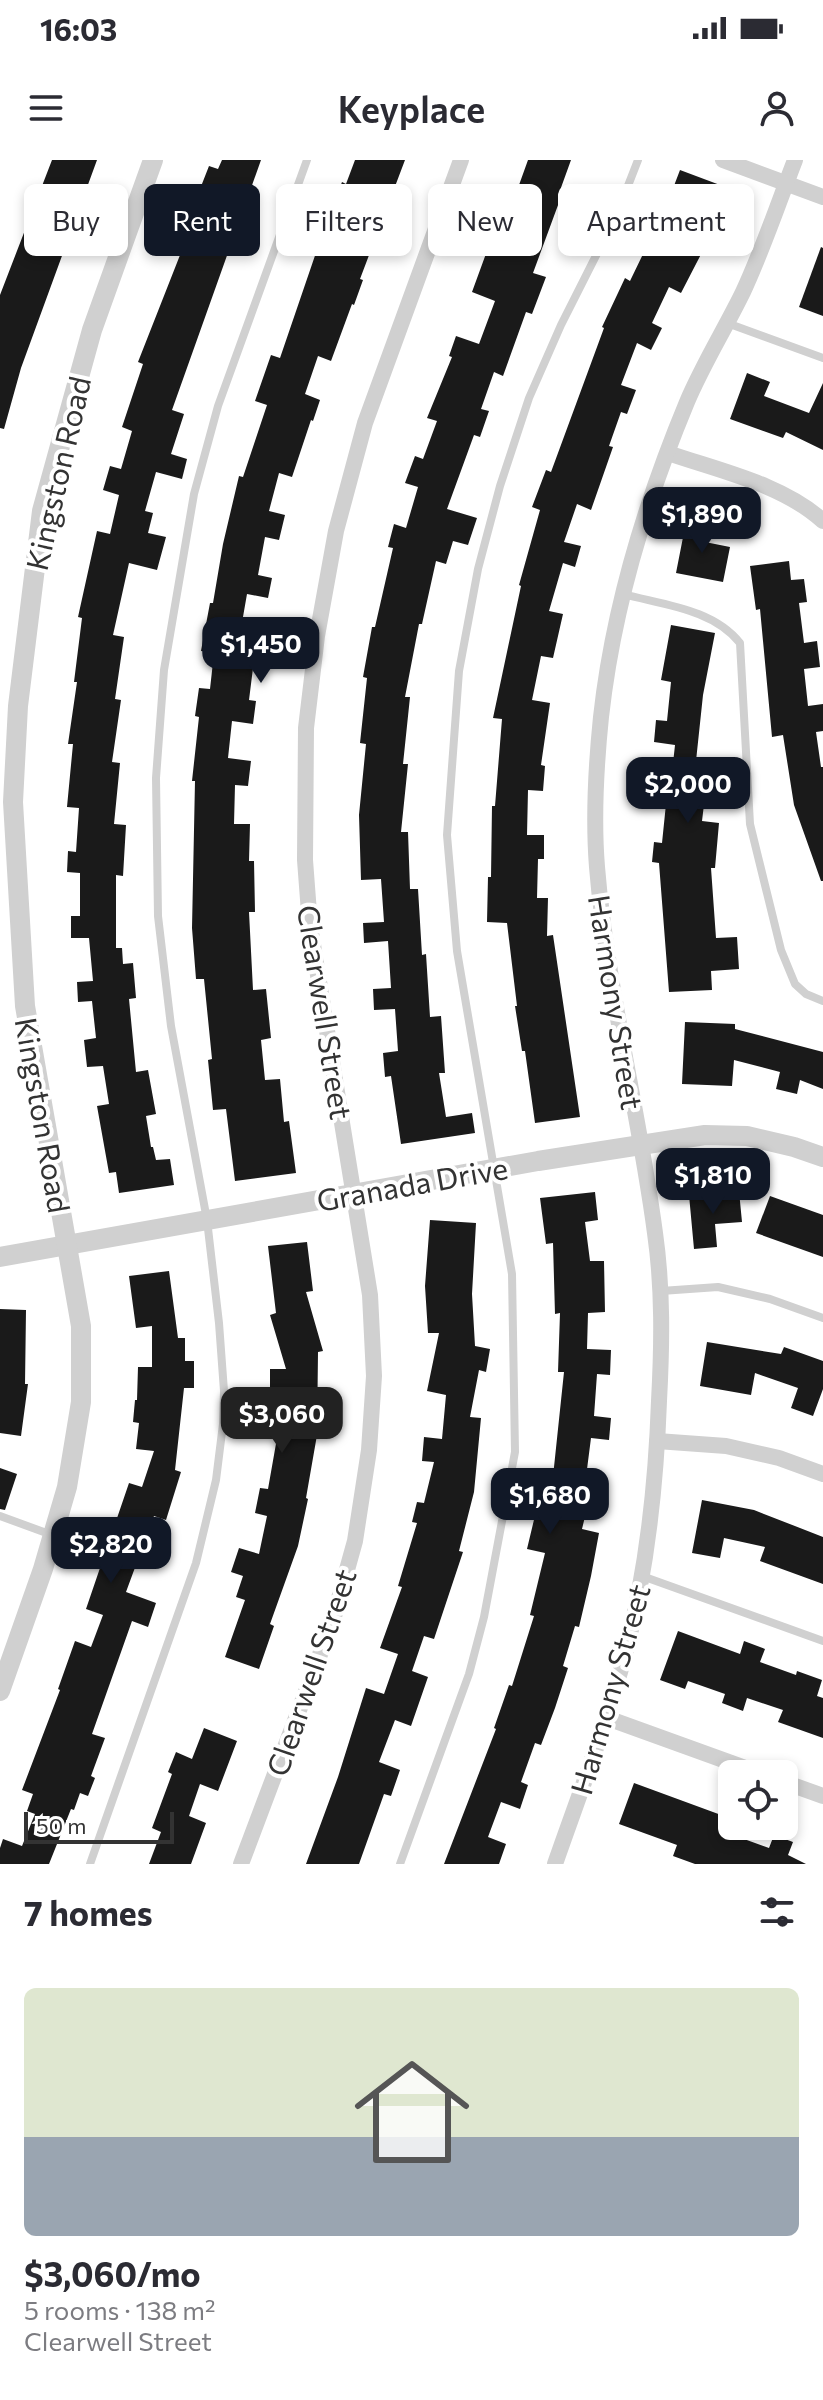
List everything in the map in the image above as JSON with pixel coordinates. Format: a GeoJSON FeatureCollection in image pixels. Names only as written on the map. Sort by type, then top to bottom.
{"type":"FeatureCollection","features":[{"type":"Feature","properties":{"kind":"street","name":"Kingston Road"},"geometry":{"type":"LineString","coordinates":[[2,1680],[67,1487],[81,1402],[81,1326],[25,1006],[13,802],[28,605],[42,511],[92,330],[153,160]]}},
{"type":"Feature","properties":{"kind":"street","name":"Clearwell Street"},"geometry":{"type":"LineString","coordinates":[[241,1864],[333,1620],[357,1526],[369,1450],[374,1376],[370,1295],[310,926],[305,860],[306,728],[317,636],[336,531],[365,423],[461,160]]}},
{"type":"Feature","properties":{"kind":"street"},"geometry":{"type":"LineString","coordinates":[[723,160],[823,197]]}},
{"type":"Feature","properties":{"kind":"street","name":"Harmony Street"},"geometry":{"type":"LineString","coordinates":[[560,1863],[626,1652],[642,1576],[655,1481],[662,1317],[655,1234],[605,937],[596,862],[596,792],[601,717],[611,647],[642,524],[688,400],[759,256],[795,160]]}},
{"type":"Feature","properties":{"kind":"street"},"geometry":{"type":"LineString","coordinates":[[668,453],[765,487],[807,507],[823,521]]}},
{"type":"Feature","properties":{"kind":"street","name":"Granada Drive"},"geometry":{"type":"LineString","coordinates":[[0,1257],[354,1193],[705,1135],[747,1136],[823,1157]]}},
{"type":"Feature","properties":{"kind":"street"},"geometry":{"type":"LineString","coordinates":[[657,1441],[726,1446],[779,1458],[823,1474]]}},
{"type":"Feature","properties":{"kind":"street"},"geometry":{"type":"LineString","coordinates":[[607,1718],[723,1760]]}},
{"type":"Feature","properties":{"kind":"street"},"geometry":{"type":"LineString","coordinates":[[798,1787],[823,1796]]}},
{"type":"Feature","properties":{"kind":"lane"},"geometry":{"type":"LineString","coordinates":[[90,1864],[196,1563],[216,1480],[223,1424],[219,1323],[207,1220],[171,1026],[158,916],[156,778],[164,670],[194,494],[218,406],[307,160]]}},
{"type":"Feature","properties":{"kind":"lane"},"geometry":{"type":"LineString","coordinates":[[400,1864],[469,1674],[490,1591],[515,1452],[512,1274],[457,951],[447,835],[459,671],[478,569],[500,486],[529,398],[561,325],[617,214],[638,160]]}},
{"type":"Feature","properties":{"kind":"lane"},"geometry":{"type":"LineString","coordinates":[[727,323],[823,358]]}},
{"type":"Feature","properties":{"kind":"lane"},"geometry":{"type":"LineString","coordinates":[[623,594],[706,616],[729,629],[740,643],[750,824],[781,950],[795,984],[806,994],[823,1001]]}},
{"type":"Feature","properties":{"kind":"lane"},"geometry":{"type":"LineString","coordinates":[[660,1291],[718,1287],[770,1299],[823,1318]]}},
{"type":"Feature","properties":{"kind":"lane"},"geometry":{"type":"LineString","coordinates":[[0,1516],[53,1535]]}},
{"type":"Feature","properties":{"kind":"lane"},"geometry":{"type":"LineString","coordinates":[[642,1576],[823,1641]]}},
{"type":"Feature","properties":{"kind":"building"},"geometry":{"type":"Polygon","coordinates":[[[52,160],[97,160],[88,184],[43,184],[52,160]]]}},
{"type":"Feature","properties":{"kind":"building"},"geometry":{"type":"Polygon","coordinates":[[[222,160],[261,160],[252,184],[202,184],[209,166],[218,169],[222,160]]]}},
{"type":"Feature","properties":{"kind":"building"},"geometry":{"type":"Polygon","coordinates":[[[355,160],[405,160],[396,184],[346,184],[355,160]]]}},
{"type":"Feature","properties":{"kind":"building"},"geometry":{"type":"Polygon","coordinates":[[[528,160],[571,160],[562,184],[558,184],[558,205],[542,249],[542,184],[519,184],[528,160]]]}},
{"type":"Feature","properties":{"kind":"building"},"geometry":{"type":"Polygon","coordinates":[[[680,170],[717,184],[675,184],[680,170]]]}},
{"type":"Feature","properties":{"kind":"building"},"geometry":{"type":"Polygon","coordinates":[[[24,233],[24,256],[62,256],[21,368],[4,429],[0,428],[0,295],[24,233]]]}},
{"type":"Feature","properties":{"kind":"building"},"geometry":{"type":"Polygon","coordinates":[[[823,248],[823,316],[799,307],[823,248]]]}},
{"type":"Feature","properties":{"kind":"building"},"geometry":{"type":"Polygon","coordinates":[[[180,256],[227,256],[172,410],[184,414],[171,454],[187,459],[182,479],[156,472],[145,511],[153,513],[148,533],[166,537],[157,570],[129,563],[113,635],[124,637],[115,699],[121,700],[112,762],[120,763],[114,824],[126,825],[123,876],[116,875],[116,948],[122,948],[123,964],[133,963],[136,998],[129,999],[136,1072],[148,1070],[156,1114],[146,1116],[151,1147],[156,1160],[170,1159],[174,1185],[119,1193],[116,1172],[109,1173],[97,1106],[109,1104],[103,1066],[87,1067],[84,1040],[96,1038],[92,1001],[78,1002],[77,982],[93,981],[89,938],[71,938],[71,916],[80,916],[80,873],[67,872],[68,851],[76,852],[79,808],[67,807],[73,744],[68,744],[77,682],[74,682],[82,618],[78,617],[97,531],[110,534],[119,495],[103,490],[110,466],[121,469],[132,431],[122,427],[143,364],[138,362],[180,256]]]}},
{"type":"Feature","properties":{"kind":"building"},"geometry":{"type":"Polygon","coordinates":[[[315,256],[369,256],[360,279],[363,280],[331,361],[318,356],[305,394],[320,400],[292,477],[279,473],[269,511],[285,515],[279,540],[265,537],[258,575],[272,578],[268,598],[247,594],[240,634],[263,638],[259,661],[254,660],[249,700],[256,701],[253,724],[232,721],[228,758],[251,761],[248,786],[235,785],[234,824],[250,824],[249,861],[254,861],[255,912],[249,912],[253,990],[266,989],[271,1038],[261,1040],[265,1080],[280,1079],[284,1122],[289,1121],[296,1173],[235,1181],[226,1109],[213,1110],[208,1060],[212,1059],[204,979],[196,979],[192,928],[195,781],[192,781],[199,717],[195,716],[199,688],[210,689],[214,653],[201,651],[223,544],[239,476],[243,477],[267,405],[255,401],[271,355],[280,358],[315,256]]]}},
{"type":"Feature","properties":{"kind":"building"},"geometry":{"type":"Polygon","coordinates":[[[485,256],[539,256],[533,273],[546,277],[532,314],[526,312],[503,376],[494,372],[481,409],[489,411],[480,437],[474,435],[447,509],[477,518],[468,545],[453,541],[446,564],[436,561],[422,624],[419,624],[405,697],[410,697],[403,764],[408,764],[401,832],[408,832],[410,889],[418,889],[430,1017],[441,1016],[445,1073],[439,1073],[446,1117],[472,1113],[475,1133],[401,1144],[391,1076],[385,1077],[383,1053],[398,1051],[395,1009],[374,1010],[373,989],[391,988],[388,941],[364,943],[363,923],[384,922],[381,879],[361,880],[359,815],[366,744],[360,743],[367,678],[363,677],[372,627],[375,627],[393,548],[388,547],[394,524],[406,528],[418,487],[405,483],[415,456],[423,459],[437,421],[427,418],[452,357],[449,356],[456,336],[479,344],[495,301],[472,292],[485,256]]]}},
{"type":"Feature","properties":{"kind":"building"},"geometry":{"type":"Polygon","coordinates":[[[642,256],[700,256],[681,293],[669,287],[652,323],[662,328],[651,350],[637,343],[621,385],[636,390],[627,414],[621,412],[609,446],[613,447],[591,510],[577,504],[564,542],[581,546],[575,567],[563,563],[549,611],[563,614],[553,658],[541,656],[532,700],[550,703],[541,765],[545,766],[543,791],[528,790],[527,835],[544,835],[544,859],[538,859],[537,898],[548,898],[547,936],[553,935],[580,1117],[535,1123],[515,1006],[507,923],[487,922],[492,806],[495,806],[502,719],[493,718],[519,585],[540,510],[532,507],[546,470],[551,472],[602,327],[625,278],[630,281],[642,256]]]}},
{"type":"Feature","properties":{"kind":"building"},"geometry":{"type":"Polygon","coordinates":[[[747,373],[770,382],[764,396],[809,413],[823,383],[823,450],[786,432],[783,438],[730,419],[747,373]]]}},
{"type":"Feature","properties":{"kind":"building"},"geometry":{"type":"Polygon","coordinates":[[[686,522],[708,527],[705,542],[730,547],[723,582],[676,573],[686,522]]]}},
{"type":"Feature","properties":{"kind":"building"},"geometry":{"type":"Polygon","coordinates":[[[789,561],[791,580],[804,579],[807,602],[799,603],[804,643],[817,641],[820,667],[804,669],[808,706],[823,704],[823,731],[816,732],[823,767],[823,881],[794,805],[783,735],[772,737],[760,609],[756,610],[750,566],[789,561]]]}},
{"type":"Feature","properties":{"kind":"building"},"geometry":{"type":"Polygon","coordinates":[[[671,625],[715,633],[703,695],[696,761],[709,763],[702,821],[719,823],[715,868],[711,868],[716,938],[737,937],[739,969],[711,971],[712,990],[669,992],[659,863],[652,862],[654,842],[662,843],[666,804],[650,803],[653,780],[671,782],[675,745],[654,742],[656,720],[667,721],[671,682],[661,680],[671,625]]]}},
{"type":"Feature","properties":{"kind":"building"},"geometry":{"type":"Polygon","coordinates":[[[685,1022],[735,1024],[735,1029],[823,1052],[823,1089],[800,1080],[797,1094],[776,1089],[780,1072],[734,1060],[732,1086],[682,1084],[685,1022]]]}},
{"type":"Feature","properties":{"kind":"building"},"geometry":{"type":"Polygon","coordinates":[[[739,1191],[742,1222],[715,1224],[717,1247],[694,1249],[689,1195],[739,1191]]]}},
{"type":"Feature","properties":{"kind":"building"},"geometry":{"type":"Polygon","coordinates":[[[595,1192],[598,1220],[585,1222],[590,1261],[604,1261],[605,1312],[588,1313],[587,1349],[611,1350],[610,1375],[597,1374],[594,1416],[611,1418],[609,1440],[591,1438],[586,1477],[604,1479],[602,1501],[589,1500],[582,1529],[599,1533],[591,1576],[579,1627],[575,1626],[563,1666],[568,1668],[555,1708],[541,1745],[535,1743],[521,1782],[528,1785],[520,1809],[501,1802],[488,1837],[506,1844],[499,1864],[444,1864],[496,1729],[509,1685],[512,1686],[534,1616],[530,1615],[545,1553],[527,1549],[538,1503],[550,1505],[564,1372],[558,1372],[560,1313],[555,1314],[553,1243],[546,1244],[540,1198],[595,1192]]]}},
{"type":"Feature","properties":{"kind":"building"},"geometry":{"type":"Polygon","coordinates":[[[770,1196],[823,1215],[823,1257],[756,1233],[770,1196]]]}},
{"type":"Feature","properties":{"kind":"building"},"geometry":{"type":"Polygon","coordinates":[[[430,1220],[476,1223],[472,1294],[475,1346],[490,1349],[486,1372],[479,1370],[470,1417],[481,1418],[474,1492],[459,1551],[463,1552],[434,1639],[424,1636],[412,1671],[428,1677],[411,1726],[395,1720],[379,1762],[400,1770],[391,1796],[384,1794],[359,1864],[306,1864],[366,1688],[384,1694],[398,1654],[380,1648],[402,1587],[398,1586],[417,1523],[412,1522],[417,1502],[424,1503],[434,1462],[422,1461],[424,1437],[442,1439],[446,1395],[427,1391],[439,1333],[428,1333],[425,1286],[430,1220]]]}},
{"type":"Feature","properties":{"kind":"building"},"geometry":{"type":"Polygon","coordinates":[[[307,1242],[313,1291],[306,1292],[323,1351],[318,1352],[317,1435],[298,1546],[270,1624],[274,1626],[259,1669],[225,1657],[245,1600],[236,1597],[243,1576],[231,1572],[239,1548],[259,1554],[267,1516],[255,1513],[260,1488],[268,1489],[280,1421],[280,1392],[270,1392],[270,1369],[286,1369],[270,1315],[276,1313],[268,1246],[307,1242]]]}},
{"type":"Feature","properties":{"kind":"building"},"geometry":{"type":"Polygon","coordinates":[[[169,1271],[178,1338],[185,1338],[185,1361],[194,1361],[194,1388],[184,1388],[175,1470],[181,1472],[166,1520],[154,1516],[126,1592],[156,1603],[148,1627],[132,1621],[92,1734],[105,1738],[91,1776],[95,1778],[88,1796],[80,1793],[74,1810],[71,1809],[49,1864],[0,1864],[3,1839],[22,1846],[35,1814],[27,1811],[33,1794],[22,1790],[75,1641],[91,1647],[103,1615],[86,1609],[129,1483],[142,1487],[154,1451],[136,1449],[139,1423],[133,1422],[138,1367],[152,1367],[152,1326],[136,1328],[129,1276],[169,1271]]]}},
{"type":"Feature","properties":{"kind":"building"},"geometry":{"type":"Polygon","coordinates":[[[0,1309],[26,1310],[25,1384],[28,1384],[21,1436],[0,1433],[0,1309]]]}},
{"type":"Feature","properties":{"kind":"building"},"geometry":{"type":"Polygon","coordinates":[[[707,1342],[781,1354],[784,1347],[823,1361],[823,1389],[813,1416],[791,1408],[798,1388],[755,1373],[751,1395],[700,1386],[707,1342]]]}},
{"type":"Feature","properties":{"kind":"building"},"geometry":{"type":"Polygon","coordinates":[[[0,1468],[17,1474],[5,1510],[0,1509],[0,1468]]]}},
{"type":"Feature","properties":{"kind":"building"},"geometry":{"type":"Polygon","coordinates":[[[702,1500],[754,1510],[823,1537],[823,1584],[760,1561],[765,1547],[724,1538],[720,1558],[692,1553],[702,1500]]]}},
{"type":"Feature","properties":{"kind":"building"},"geometry":{"type":"Polygon","coordinates":[[[678,1631],[740,1654],[744,1641],[765,1649],[760,1662],[796,1675],[797,1671],[822,1680],[817,1696],[823,1698],[823,1738],[778,1722],[783,1710],[747,1698],[743,1711],[722,1703],[725,1694],[688,1681],[685,1689],[660,1680],[678,1631]]]}},
{"type":"Feature","properties":{"kind":"building"},"geometry":{"type":"Polygon","coordinates":[[[204,1728],[237,1741],[218,1791],[200,1784],[189,1816],[206,1823],[191,1864],[149,1864],[161,1832],[152,1828],[172,1774],[168,1772],[176,1752],[192,1759],[204,1728]]]}},
{"type":"Feature","properties":{"kind":"building"},"geometry":{"type":"Polygon","coordinates":[[[634,1783],[718,1814],[718,1840],[747,1840],[769,1848],[772,1840],[788,1840],[793,1842],[788,1855],[806,1864],[695,1864],[673,1856],[677,1845],[619,1824],[634,1783]]]}}]}
